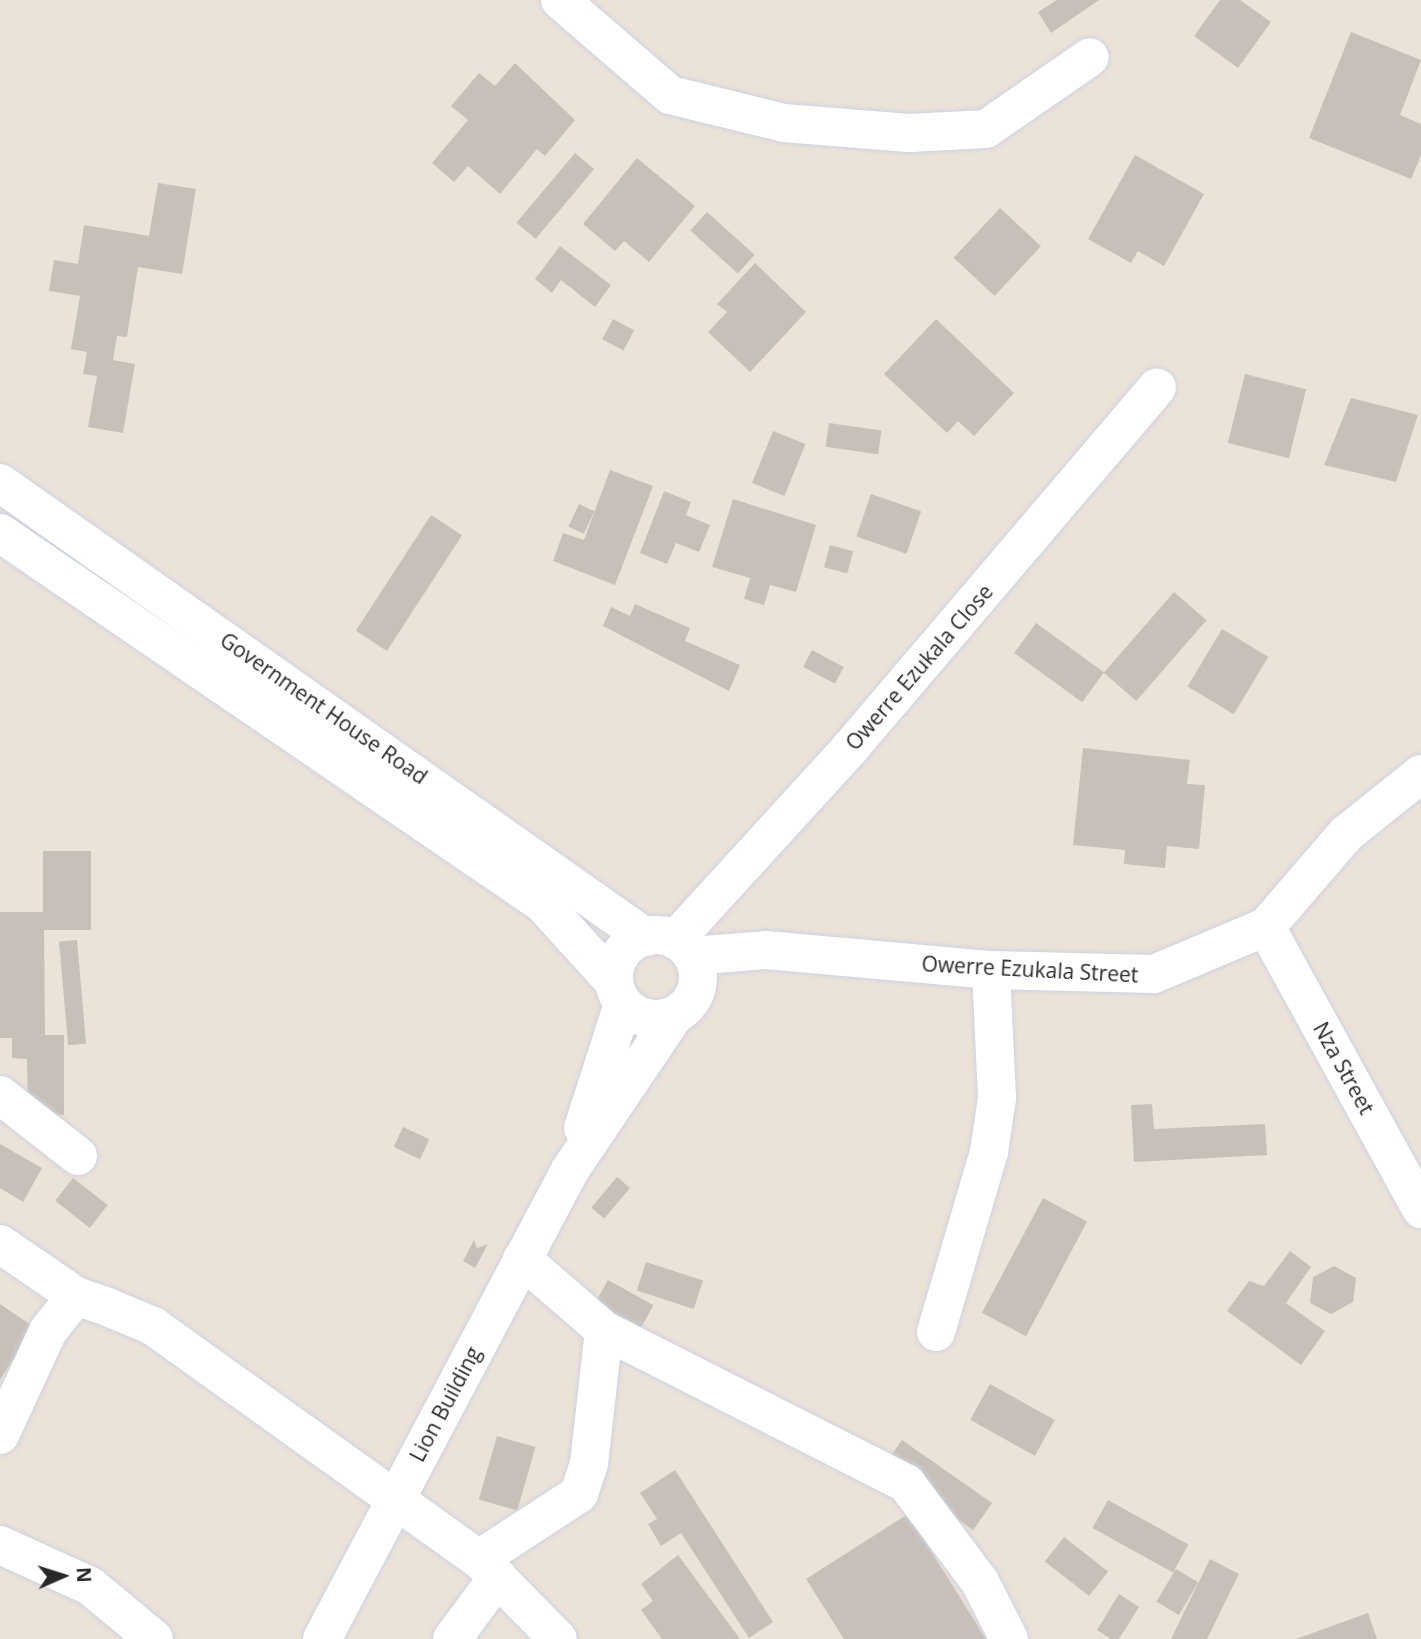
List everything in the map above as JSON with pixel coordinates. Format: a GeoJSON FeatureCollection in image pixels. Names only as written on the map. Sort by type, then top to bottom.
{"type":"FeatureCollection","features":[{"type":"Feature","properties":{"kind":"street"},"geometry":{"type":"LineString","coordinates":[[560,0],[670,95],[784,122],[909,133],[986,129],[1090,57]]}},
{"type":"Feature","properties":{"kind":"street","name":"Owerre Ezukala Close"},"geometry":{"type":"LineString","coordinates":[[671,944],[851,747],[1157,388]]}},
{"type":"Feature","properties":{"kind":"street","name":"Government House Road"},"geometry":{"type":"LineString","coordinates":[[0,483],[671,944]]}},
{"type":"Feature","properties":{"kind":"street","name":"Government House Road"},"geometry":{"type":"LineString","coordinates":[[0,533],[543,904],[618,993]]}},
{"type":"Feature","properties":{"kind":"street"},"geometry":{"type":"LineString","coordinates":[[358,776],[380,746]]}},
{"type":"Feature","properties":{"kind":"street","name":"Owerre Ezukala Street"},"geometry":{"type":"LineString","coordinates":[[671,944],[991,970],[1154,974],[1266,927],[1346,834],[1421,774]]}},
{"type":"Feature","properties":{"kind":"street","name":"Nza Street"},"geometry":{"type":"LineString","coordinates":[[1266,927],[1421,1209]]}},
{"type":"Feature","properties":{"kind":"street"},"geometry":{"type":"LineString","coordinates":[[671,944],[696,990],[674,1016],[646,1018],[618,993],[618,958],[671,944]]}},
{"type":"Feature","properties":{"kind":"street"},"geometry":{"type":"LineString","coordinates":[[936,1332],[989,1152],[997,1098],[991,970]]}},
{"type":"Feature","properties":{"kind":"street","name":"Lion Building"},"geometry":{"type":"LineString","coordinates":[[570,1170],[618,993]]}},
{"type":"Feature","properties":{"kind":"street","name":"Lion Building"},"geometry":{"type":"LineString","coordinates":[[323,1639],[570,1170],[674,1016]]}},
{"type":"Feature","properties":{"kind":"street"},"geometry":{"type":"LineString","coordinates":[[0,1095],[78,1156]]}},
{"type":"Feature","properties":{"kind":"street"},"geometry":{"type":"LineString","coordinates":[[0,1244],[76,1296],[153,1326],[394,1503],[489,1568],[558,1639]]}},
{"type":"Feature","properties":{"kind":"street"},"geometry":{"type":"LineString","coordinates":[[522,1259],[604,1329],[906,1483],[980,1582],[1009,1639]]}},
{"type":"Feature","properties":{"kind":"street"},"geometry":{"type":"LineString","coordinates":[[0,1435],[48,1331],[76,1296]]}},
{"type":"Feature","properties":{"kind":"street"},"geometry":{"type":"LineString","coordinates":[[453,1639],[489,1568],[579,1494],[589,1464],[604,1329]]}},
{"type":"Feature","properties":{"kind":"street"},"geometry":{"type":"LineString","coordinates":[[0,1545],[90,1586],[154,1639]]}},
{"type":"Feature","properties":{"kind":"building"},"geometry":{"type":"Polygon","coordinates":[[[1057,0],[1099,0],[1051,33],[1038,12],[1057,0]]]}},
{"type":"Feature","properties":{"kind":"building"},"geometry":{"type":"Polygon","coordinates":[[[1220,0],[1240,0],[1271,22],[1238,68],[1194,36],[1220,0]]]}},
{"type":"Feature","properties":{"kind":"building"},"geometry":{"type":"Polygon","coordinates":[[[1351,32],[1421,60],[1400,115],[1421,124],[1421,155],[1411,179],[1309,138],[1351,32]]]}},
{"type":"Feature","properties":{"kind":"building"},"geometry":{"type":"Polygon","coordinates":[[[515,63],[575,120],[545,156],[537,149],[500,194],[468,166],[454,182],[432,163],[468,120],[451,106],[479,73],[495,86],[515,63]]]}},
{"type":"Feature","properties":{"kind":"building"},"geometry":{"type":"Polygon","coordinates":[[[575,153],[594,169],[536,239],[517,223],[575,153]]]}},
{"type":"Feature","properties":{"kind":"building"},"geometry":{"type":"Polygon","coordinates":[[[1135,155],[1204,194],[1164,266],[1138,251],[1131,263],[1088,239],[1135,155]]]}},
{"type":"Feature","properties":{"kind":"building"},"geometry":{"type":"Polygon","coordinates":[[[637,158],[695,206],[649,262],[624,241],[615,251],[583,224],[637,158]]]}},
{"type":"Feature","properties":{"kind":"building"},"geometry":{"type":"Polygon","coordinates":[[[158,183],[196,189],[182,274],[138,267],[127,337],[117,336],[113,360],[135,364],[123,433],[88,427],[97,376],[83,374],[87,352],[71,349],[80,296],[49,291],[54,260],[78,264],[84,225],[149,236],[158,183]]]}},
{"type":"Feature","properties":{"kind":"building"},"geometry":{"type":"Polygon","coordinates":[[[1000,208],[1041,246],[995,296],[954,258],[1000,208]]]}},
{"type":"Feature","properties":{"kind":"building"},"geometry":{"type":"Polygon","coordinates":[[[707,212],[755,255],[738,273],[690,231],[707,212]]]}},
{"type":"Feature","properties":{"kind":"building"},"geometry":{"type":"Polygon","coordinates":[[[560,246],[611,285],[595,307],[561,280],[552,293],[535,279],[560,246]]]}},
{"type":"Feature","properties":{"kind":"building"},"geometry":{"type":"Polygon","coordinates":[[[755,263],[806,312],[750,372],[708,332],[727,312],[717,304],[755,263]]]}},
{"type":"Feature","properties":{"kind":"building"},"geometry":{"type":"Polygon","coordinates":[[[613,319],[634,330],[623,351],[602,339],[613,319]]]}},
{"type":"Feature","properties":{"kind":"building"},"geometry":{"type":"Polygon","coordinates":[[[936,319],[1014,393],[974,436],[958,421],[947,433],[884,374],[936,319]]]}},
{"type":"Feature","properties":{"kind":"building"},"geometry":{"type":"Polygon","coordinates":[[[1245,374],[1306,389],[1289,458],[1228,443],[1245,374]]]}},
{"type":"Feature","properties":{"kind":"building"},"geometry":{"type":"Polygon","coordinates":[[[1351,398],[1418,415],[1396,482],[1324,465],[1351,398]]]}},
{"type":"Feature","properties":{"kind":"building"},"geometry":{"type":"Polygon","coordinates":[[[829,423],[881,430],[878,454],[826,447],[829,423]]]}},
{"type":"Feature","properties":{"kind":"building"},"geometry":{"type":"Polygon","coordinates":[[[773,431],[805,444],[784,496],[752,483],[773,431]]]}},
{"type":"Feature","properties":{"kind":"building"},"geometry":{"type":"Polygon","coordinates":[[[610,470],[653,486],[615,585],[553,561],[563,533],[584,540],[610,470]]]}},
{"type":"Feature","properties":{"kind":"building"},"geometry":{"type":"Polygon","coordinates":[[[664,491],[691,502],[686,515],[710,525],[699,552],[676,543],[667,564],[640,553],[664,491]]]}},
{"type":"Feature","properties":{"kind":"building"},"geometry":{"type":"Polygon","coordinates":[[[871,494],[921,511],[906,554],[856,537],[871,494]]]}},
{"type":"Feature","properties":{"kind":"building"},"geometry":{"type":"Polygon","coordinates":[[[733,499],[816,525],[796,592],[770,585],[764,605],[744,599],[750,578],[712,567],[733,499]]]}},
{"type":"Feature","properties":{"kind":"building"},"geometry":{"type":"Polygon","coordinates":[[[579,504],[594,511],[584,534],[568,527],[579,504]]]}},
{"type":"Feature","properties":{"kind":"building"},"geometry":{"type":"Polygon","coordinates":[[[431,515],[462,535],[387,651],[356,631],[431,515]]]}},
{"type":"Feature","properties":{"kind":"building"},"geometry":{"type":"Polygon","coordinates":[[[830,545],[853,551],[847,573],[824,567],[830,545]]]}},
{"type":"Feature","properties":{"kind":"building"},"geometry":{"type":"Polygon","coordinates":[[[1174,592],[1206,620],[1136,701],[1104,673],[1174,592]]]}},
{"type":"Feature","properties":{"kind":"building"},"geometry":{"type":"Polygon","coordinates":[[[635,604],[690,628],[685,641],[740,665],[729,691],[603,626],[611,607],[630,616],[635,604]]]}},
{"type":"Feature","properties":{"kind":"building"},"geometry":{"type":"Polygon","coordinates":[[[1036,623],[1104,672],[1082,702],[1014,653],[1036,623]]]}},
{"type":"Feature","properties":{"kind":"building"},"geometry":{"type":"Polygon","coordinates":[[[1222,629],[1268,657],[1234,714],[1187,686],[1222,629]]]}},
{"type":"Feature","properties":{"kind":"building"},"geometry":{"type":"Polygon","coordinates":[[[812,650],[844,667],[835,684],[803,667],[812,650]]]}},
{"type":"Feature","properties":{"kind":"building"},"geometry":{"type":"Polygon","coordinates":[[[1083,748],[1190,760],[1187,784],[1205,785],[1199,849],[1167,846],[1165,868],[1124,864],[1125,850],[1073,845],[1083,748]]]}},
{"type":"Feature","properties":{"kind":"building"},"geometry":{"type":"Polygon","coordinates":[[[43,851],[91,851],[91,930],[44,930],[45,1035],[64,1035],[64,1115],[28,1115],[27,1059],[12,1058],[12,1038],[0,1038],[0,912],[43,912],[43,851]]]}},
{"type":"Feature","properties":{"kind":"building"},"geometry":{"type":"Polygon","coordinates":[[[77,940],[86,1044],[68,1045],[59,942],[77,940]]]}},
{"type":"Feature","properties":{"kind":"building"},"geometry":{"type":"Polygon","coordinates":[[[1152,1104],[1154,1129],[1265,1124],[1267,1155],[1134,1162],[1131,1105],[1152,1104]]]}},
{"type":"Feature","properties":{"kind":"building"},"geometry":{"type":"Polygon","coordinates":[[[403,1127],[429,1139],[420,1159],[394,1147],[403,1127]]]}},
{"type":"Feature","properties":{"kind":"building"},"geometry":{"type":"Polygon","coordinates":[[[0,1144],[42,1168],[23,1202],[0,1188],[0,1144]]]}},
{"type":"Feature","properties":{"kind":"building"},"geometry":{"type":"Polygon","coordinates":[[[617,1177],[630,1188],[604,1219],[591,1208],[617,1177]]]}},
{"type":"Feature","properties":{"kind":"building"},"geometry":{"type":"Polygon","coordinates":[[[73,1178],[108,1205],[90,1228],[55,1201],[73,1178]]]}},
{"type":"Feature","properties":{"kind":"building"},"geometry":{"type":"Polygon","coordinates":[[[1043,1198],[1087,1221],[1026,1336],[982,1313],[1043,1198]]]}},
{"type":"Feature","properties":{"kind":"building"},"geometry":{"type":"Polygon","coordinates":[[[474,1240],[477,1248],[488,1244],[475,1268],[463,1261],[474,1240]]]}},
{"type":"Feature","properties":{"kind":"building"},"geometry":{"type":"Polygon","coordinates":[[[1290,1251],[1311,1267],[1286,1303],[1325,1331],[1301,1365],[1227,1311],[1249,1281],[1264,1286],[1290,1251]]]}},
{"type":"Feature","properties":{"kind":"building"},"geometry":{"type":"Polygon","coordinates":[[[646,1262],[703,1281],[694,1309],[637,1291],[646,1262]]]}},
{"type":"Feature","properties":{"kind":"building"},"geometry":{"type":"Polygon","coordinates":[[[1334,1266],[1356,1278],[1353,1302],[1331,1314],[1310,1303],[1313,1277],[1334,1266]]]}},
{"type":"Feature","properties":{"kind":"building"},"geometry":{"type":"Polygon","coordinates":[[[608,1280],[653,1305],[630,1348],[584,1323],[608,1280]]]}},
{"type":"Feature","properties":{"kind":"building"},"geometry":{"type":"Polygon","coordinates":[[[0,1304],[34,1327],[0,1380],[0,1304]]]}},
{"type":"Feature","properties":{"kind":"building"},"geometry":{"type":"Polygon","coordinates":[[[990,1384],[1055,1420],[1035,1456],[970,1420],[990,1384]]]}},
{"type":"Feature","properties":{"kind":"building"},"geometry":{"type":"Polygon","coordinates":[[[497,1436],[535,1447],[517,1510],[479,1499],[497,1436]]]}},
{"type":"Feature","properties":{"kind":"building"},"geometry":{"type":"Polygon","coordinates":[[[902,1440],[992,1503],[973,1530],[883,1467],[902,1440]]]}},
{"type":"Feature","properties":{"kind":"building"},"geometry":{"type":"Polygon","coordinates":[[[675,1470],[773,1622],[749,1638],[681,1533],[661,1546],[648,1524],[657,1519],[640,1493],[675,1470]]]}},
{"type":"Feature","properties":{"kind":"building"},"geometry":{"type":"Polygon","coordinates":[[[1108,1500],[1188,1545],[1173,1573],[1092,1528],[1108,1500]]]}},
{"type":"Feature","properties":{"kind":"building"},"geometry":{"type":"Polygon","coordinates":[[[908,1514],[986,1639],[844,1639],[806,1579],[908,1514]]]}},
{"type":"Feature","properties":{"kind":"building"},"geometry":{"type":"Polygon","coordinates":[[[1064,1537],[1108,1571],[1089,1596],[1045,1561],[1064,1537]]]}},
{"type":"Feature","properties":{"kind":"building"},"geometry":{"type":"Polygon","coordinates":[[[678,1555],[740,1639],[662,1639],[641,1610],[653,1601],[641,1584],[678,1555]]]}},
{"type":"Feature","properties":{"kind":"building"},"geometry":{"type":"Polygon","coordinates":[[[1210,1559],[1239,1574],[1207,1639],[1171,1639],[1210,1559]]]}},
{"type":"Feature","properties":{"kind":"building"},"geometry":{"type":"Polygon","coordinates":[[[1176,1569],[1198,1582],[1179,1615],[1156,1602],[1176,1569]]]}},
{"type":"Feature","properties":{"kind":"building"},"geometry":{"type":"Polygon","coordinates":[[[1119,1594],[1139,1607],[1119,1639],[1111,1639],[1097,1630],[1119,1594]]]}},
{"type":"Feature","properties":{"kind":"building"},"geometry":{"type":"Polygon","coordinates":[[[1368,1613],[1377,1639],[1296,1639],[1368,1613]]]}}]}
